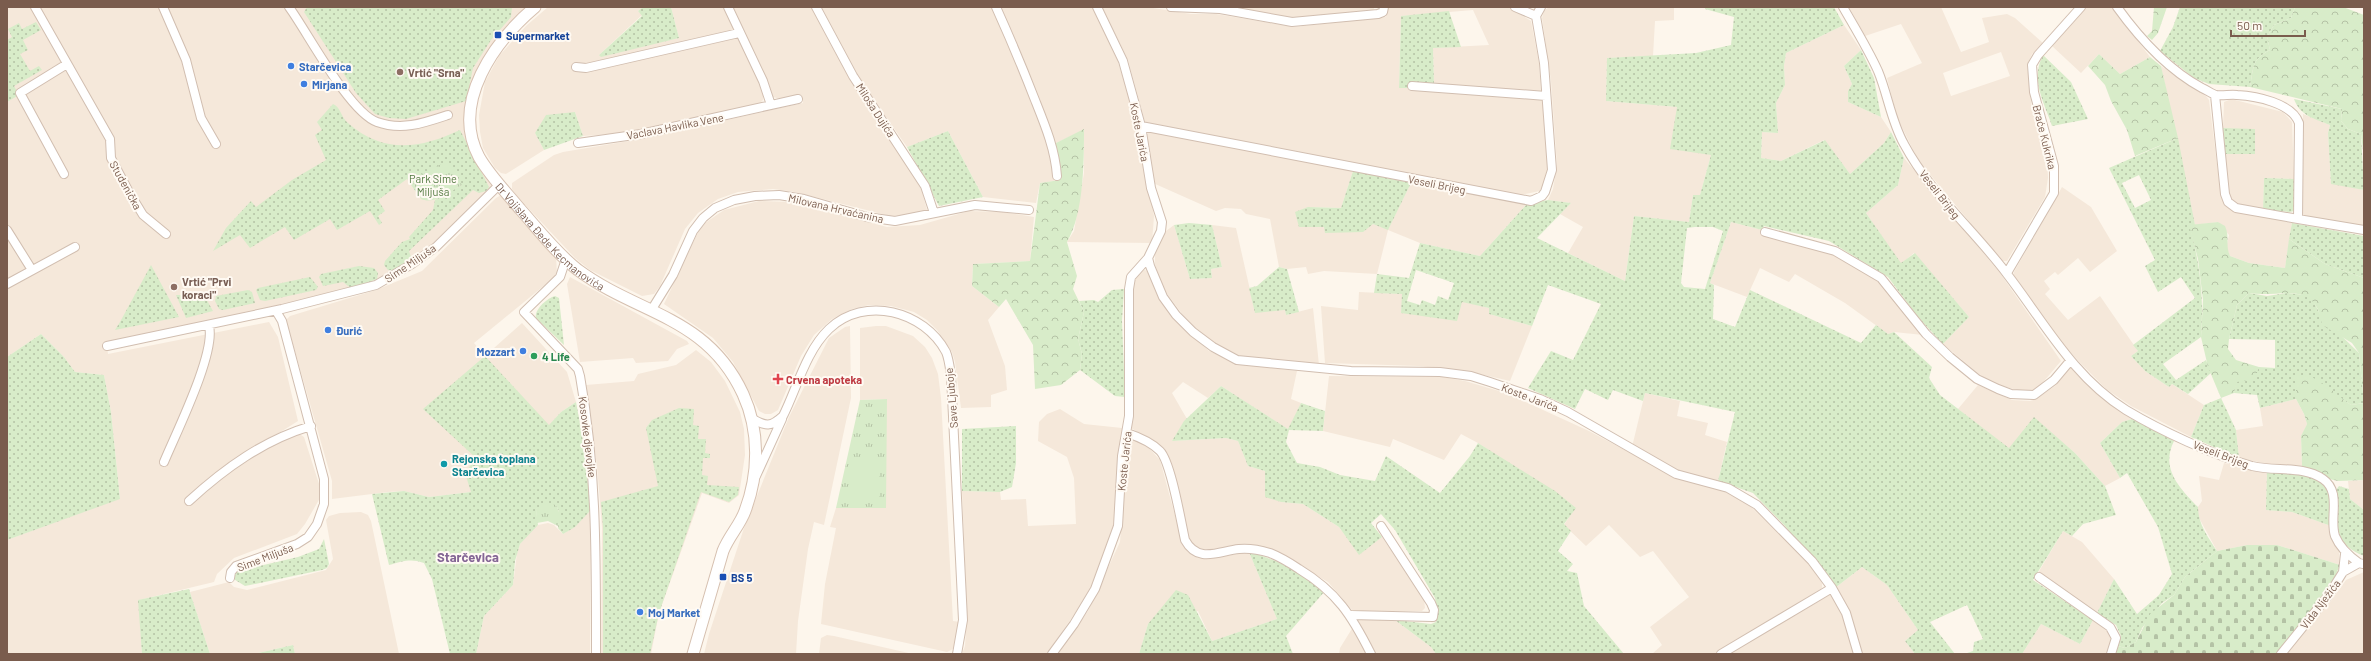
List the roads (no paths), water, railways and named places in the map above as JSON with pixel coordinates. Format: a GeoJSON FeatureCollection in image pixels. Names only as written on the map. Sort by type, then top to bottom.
{"type":"FeatureCollection","features":[{"type":"Feature","properties":{"kind":"street","name":"Studenička"},"geometry":{"type":"LineString","coordinates":[[35,7],[110,139],[111,158],[128,192],[143,215],[166,234]]}},
{"type":"Feature","properties":{"kind":"street"},"geometry":{"type":"LineString","coordinates":[[163,7],[186,60],[201,118],[216,144]]}},
{"type":"Feature","properties":{"kind":"street"},"geometry":{"type":"LineString","coordinates":[[289,7],[352,101],[370,119],[388,125],[411,126],[448,115]]}},
{"type":"Feature","properties":{"kind":"street","name":"Dr Vojislava Đede Kecmanovića"},"geometry":{"type":"LineString","coordinates":[[535,7],[499,43],[485,64],[475,89],[471,118],[473,140],[478,155],[489,174],[566,259],[592,279],[621,296],[652,309],[686,328],[716,354],[736,381],[752,418],[756,451],[755,477],[745,512],[728,537],[723,551],[693,654]]}},
{"type":"Feature","properties":{"kind":"street"},"geometry":{"type":"LineString","coordinates":[[728,7],[763,81],[771,105]]}},
{"type":"Feature","properties":{"kind":"street","name":"Miloša Dujića"},"geometry":{"type":"LineString","coordinates":[[816,7],[853,76],[925,186],[934,213]]}},
{"type":"Feature","properties":{"kind":"street"},"geometry":{"type":"LineString","coordinates":[[996,7],[1019,57],[1043,119],[1056,159],[1057,176]]}},
{"type":"Feature","properties":{"kind":"street","name":"Koste Jarića"},"geometry":{"type":"LineString","coordinates":[[1052,654],[1084,607],[1107,560],[1118,526],[1122,456],[1128,433],[1129,289],[1131,277],[1148,258],[1161,231],[1162,222],[1148,176],[1142,126],[1123,61],[1097,7]]}},
{"type":"Feature","properties":{"kind":"street"},"geometry":{"type":"LineString","coordinates":[[1171,7],[1220,9],[1292,22],[1378,14],[1383,12],[1384,7]]}},
{"type":"Feature","properties":{"kind":"street"},"geometry":{"type":"LineString","coordinates":[[1515,7],[1536,16],[1541,7]]}},
{"type":"Feature","properties":{"kind":"street","name":"Veseli Brijeg"},"geometry":{"type":"LineString","coordinates":[[1843,7],[1878,72],[1896,129],[1910,156],[1956,216],[2007,273],[2050,337],[2070,360],[2102,392],[2125,409],[2176,435],[2233,460],[2255,467],[2310,472],[2322,478],[2328,483],[2333,493],[2334,532],[2346,554],[2361,563]]}},
{"type":"Feature","properties":{"kind":"street","name":"Braće Kukrika"},"geometry":{"type":"LineString","coordinates":[[2007,273],[2054,193],[2054,166],[2034,92],[2032,65],[2038,55],[2081,7]]}},
{"type":"Feature","properties":{"kind":"street"},"geometry":{"type":"LineString","coordinates":[[2116,7],[2135,32],[2174,70],[2190,81],[2216,95],[2236,95],[2255,98],[2286,108],[2297,118],[2298,219]]}},
{"type":"Feature","properties":{"kind":"street","name":"Veseli Brijeg"},"geometry":{"type":"LineString","coordinates":[[1142,126],[1531,201],[1542,196],[1545,192],[1552,170],[1544,63],[1536,16]]}},
{"type":"Feature","properties":{"kind":"street"},"geometry":{"type":"LineString","coordinates":[[576,67],[586,68],[739,33]]}},
{"type":"Feature","properties":{"kind":"street"},"geometry":{"type":"LineString","coordinates":[[64,174],[20,93],[67,64]]}},
{"type":"Feature","properties":{"kind":"street"},"geometry":{"type":"LineString","coordinates":[[1412,86],[1546,96]]}},
{"type":"Feature","properties":{"kind":"street"},"geometry":{"type":"LineString","coordinates":[[2216,95],[2225,194],[2228,202],[2236,208],[2364,230]]}},
{"type":"Feature","properties":{"kind":"street","name":"Vaclava Havlika Vene"},"geometry":{"type":"LineString","coordinates":[[578,143],[641,134],[798,99]]}},
{"type":"Feature","properties":{"kind":"street","name":"Sime Miljuša"},"geometry":{"type":"LineString","coordinates":[[107,346],[276,311],[339,296],[376,285],[388,279],[436,247],[499,185]]}},
{"type":"Feature","properties":{"kind":"street","name":"Milovana Hrvaćanina"},"geometry":{"type":"LineString","coordinates":[[652,309],[667,286],[688,242],[700,222],[715,208],[734,200],[755,196],[779,195],[804,200],[867,217],[895,221],[975,205],[1029,210]]}},
{"type":"Feature","properties":{"kind":"street"},"geometry":{"type":"LineString","coordinates":[[7,230],[32,270]]}},
{"type":"Feature","properties":{"kind":"street"},"geometry":{"type":"LineString","coordinates":[[1765,232],[1835,251],[1881,278],[1926,334],[1950,357],[1977,379],[1998,389],[2011,394],[2034,395],[2054,380],[2070,360]]}},
{"type":"Feature","properties":{"kind":"street"},"geometry":{"type":"LineString","coordinates":[[7,284],[75,247]]}},
{"type":"Feature","properties":{"kind":"street","name":"Koste Jarića"},"geometry":{"type":"LineString","coordinates":[[1148,258],[1163,296],[1176,314],[1193,332],[1229,357],[1248,361],[1344,371],[1412,370],[1471,376],[1540,399],[1568,412],[1676,474],[1728,488],[1750,499],[1812,561],[1832,588],[1846,613],[1858,654]]}},
{"type":"Feature","properties":{"kind":"street","name":"Kosovke djevojke"},"geometry":{"type":"LineString","coordinates":[[566,259],[560,277],[524,312],[578,369],[580,376],[593,463],[595,497],[596,654]]}},
{"type":"Feature","properties":{"kind":"street","name":"Save Ljuboje"},"geometry":{"type":"LineString","coordinates":[[755,477],[816,346],[829,329],[851,316],[885,310],[903,314],[918,322],[932,334],[946,353],[951,376],[963,608],[963,627],[957,654]]}},
{"type":"Feature","properties":{"kind":"street","name":"Sime Miljuša"},"geometry":{"type":"LineString","coordinates":[[230,578],[231,572],[236,566],[298,544],[308,537],[317,524],[324,504],[325,492],[311,426],[282,321],[276,311]]}},
{"type":"Feature","properties":{"kind":"street"},"geometry":{"type":"LineString","coordinates":[[164,462],[205,359],[210,337],[209,326]]}},
{"type":"Feature","properties":{"kind":"street"},"geometry":{"type":"LineString","coordinates":[[752,418],[767,426],[774,424],[783,416]]}},
{"type":"Feature","properties":{"kind":"street"},"geometry":{"type":"LineString","coordinates":[[189,501],[236,462],[270,442],[311,426]]}},
{"type":"Feature","properties":{"kind":"street"},"geometry":{"type":"LineString","coordinates":[[1128,433],[1137,436],[1161,452],[1168,469],[1188,547],[1195,552],[1215,555],[1240,549],[1271,554],[1313,577],[1338,599],[1351,615],[1371,654]]}},
{"type":"Feature","properties":{"kind":"street"},"geometry":{"type":"LineString","coordinates":[[1351,615],[1433,617],[1434,610],[1431,603],[1381,526]]}},
{"type":"Feature","properties":{"kind":"street"},"geometry":{"type":"LineString","coordinates":[[2343,572],[2346,554]]}},
{"type":"Feature","properties":{"kind":"street","name":"Vida Nježića"},"geometry":{"type":"LineString","coordinates":[[2281,654],[2328,596],[2343,572],[2361,563]]}},
{"type":"Feature","properties":{"kind":"street"},"geometry":{"type":"LineString","coordinates":[[2039,577],[2110,627],[2116,638],[2111,654]]}},
{"type":"Feature","properties":{"kind":"street"},"geometry":{"type":"LineString","coordinates":[[1721,654],[1832,588]]}},
{"type":"Feature","properties":{"kind":"place","name":"Supermarket"},"geometry":{"type":"Point","coordinates":[498,35]}},
{"type":"Feature","properties":{"kind":"place","name":"Starčevica"},"geometry":{"type":"Point","coordinates":[291,66]}},
{"type":"Feature","properties":{"kind":"place","name":"Vrtić \"Srna\""},"geometry":{"type":"Point","coordinates":[400,72]}},
{"type":"Feature","properties":{"kind":"place","name":"Mirjana"},"geometry":{"type":"Point","coordinates":[304,84]}},
{"type":"Feature","properties":{"kind":"place","name":"Vrtić \"Prvi koraci\""},"geometry":{"type":"Point","coordinates":[174,287]}},
{"type":"Feature","properties":{"kind":"place","name":"Đurić"},"geometry":{"type":"Point","coordinates":[328,330]}},
{"type":"Feature","properties":{"kind":"place","name":"Mozzart"},"geometry":{"type":"Point","coordinates":[523,351]}},
{"type":"Feature","properties":{"kind":"place","name":"4 Life"},"geometry":{"type":"Point","coordinates":[534,356]}},
{"type":"Feature","properties":{"kind":"place","name":"Crvena apoteka"},"geometry":{"type":"Point","coordinates":[778,379]}},
{"type":"Feature","properties":{"kind":"place","name":"Rejonska toplana Starčevica"},"geometry":{"type":"Point","coordinates":[444,464]}},
{"type":"Feature","properties":{"kind":"place","name":"BS 5"},"geometry":{"type":"Point","coordinates":[723,577]}},
{"type":"Feature","properties":{"kind":"place","name":"Moj Market"},"geometry":{"type":"Point","coordinates":[640,612]}},
{"type":"Feature","properties":{"kind":"district","name":"Starčevica"},"geometry":{"type":"Point","coordinates":[468,557]}},
{"type":"Feature","properties":{"kind":"park label","name":"Park Sime Miljuša"},"geometry":{"type":"Point","coordinates":[433,184]}}]}
